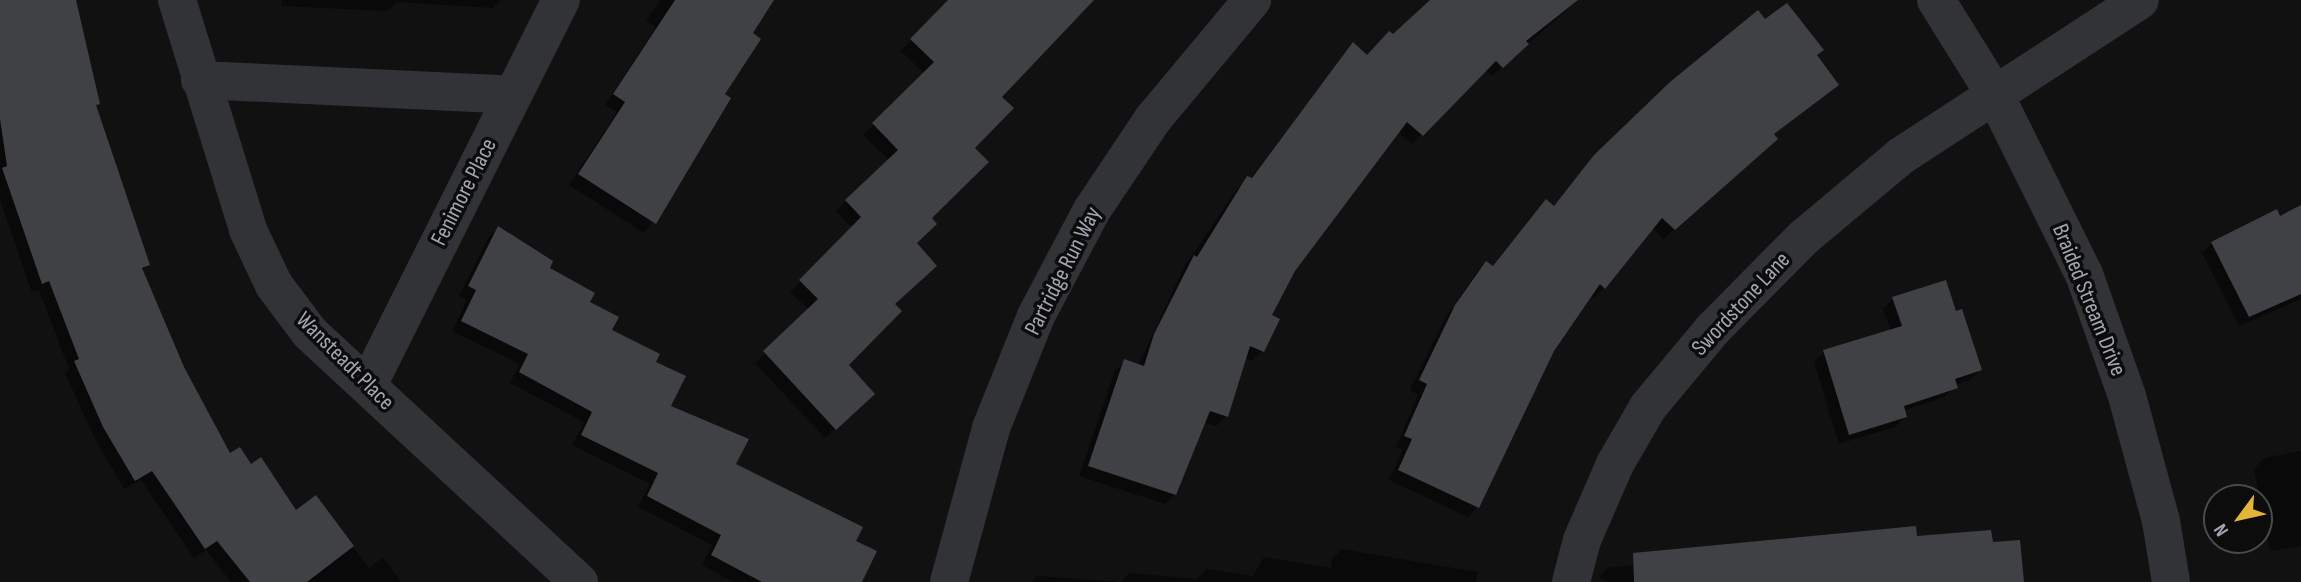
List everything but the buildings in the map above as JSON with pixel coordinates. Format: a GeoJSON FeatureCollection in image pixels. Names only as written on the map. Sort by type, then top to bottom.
{"type":"FeatureCollection","features":[{"type":"Feature","properties":{"kind":"street","name":"Wansteadt Place"},"geometry":{"type":"LineString","coordinates":[[177,0],[248,230],[274,285],[310,333],[579,582]]}},
{"type":"Feature","properties":{"kind":"street","name":"Fenimore Place"},"geometry":{"type":"LineString","coordinates":[[368,385],[561,0]]}},
{"type":"Feature","properties":{"kind":"street","name":"Partridge Run Way"},"geometry":{"type":"LineString","coordinates":[[949,582],[991,428],[1036,316],[1092,210],[1153,119],[1252,0]]}},
{"type":"Feature","properties":{"kind":"street","name":"Braided Stream Drive"},"geometry":{"type":"LineString","coordinates":[[1936,0],[1994,93],[2088,286],[2127,396],[2161,521],[2171,582]]}},
{"type":"Feature","properties":{"kind":"street","name":"Swordstone Lane"},"geometry":{"type":"LineString","coordinates":[[1571,582],[1583,540],[1615,464],[1648,407],[1713,329],[1813,230],[1901,156],[2140,0]]}},
{"type":"Feature","properties":{"kind":"street"},"geometry":{"type":"LineString","coordinates":[[200,80],[513,95]]}}]}
